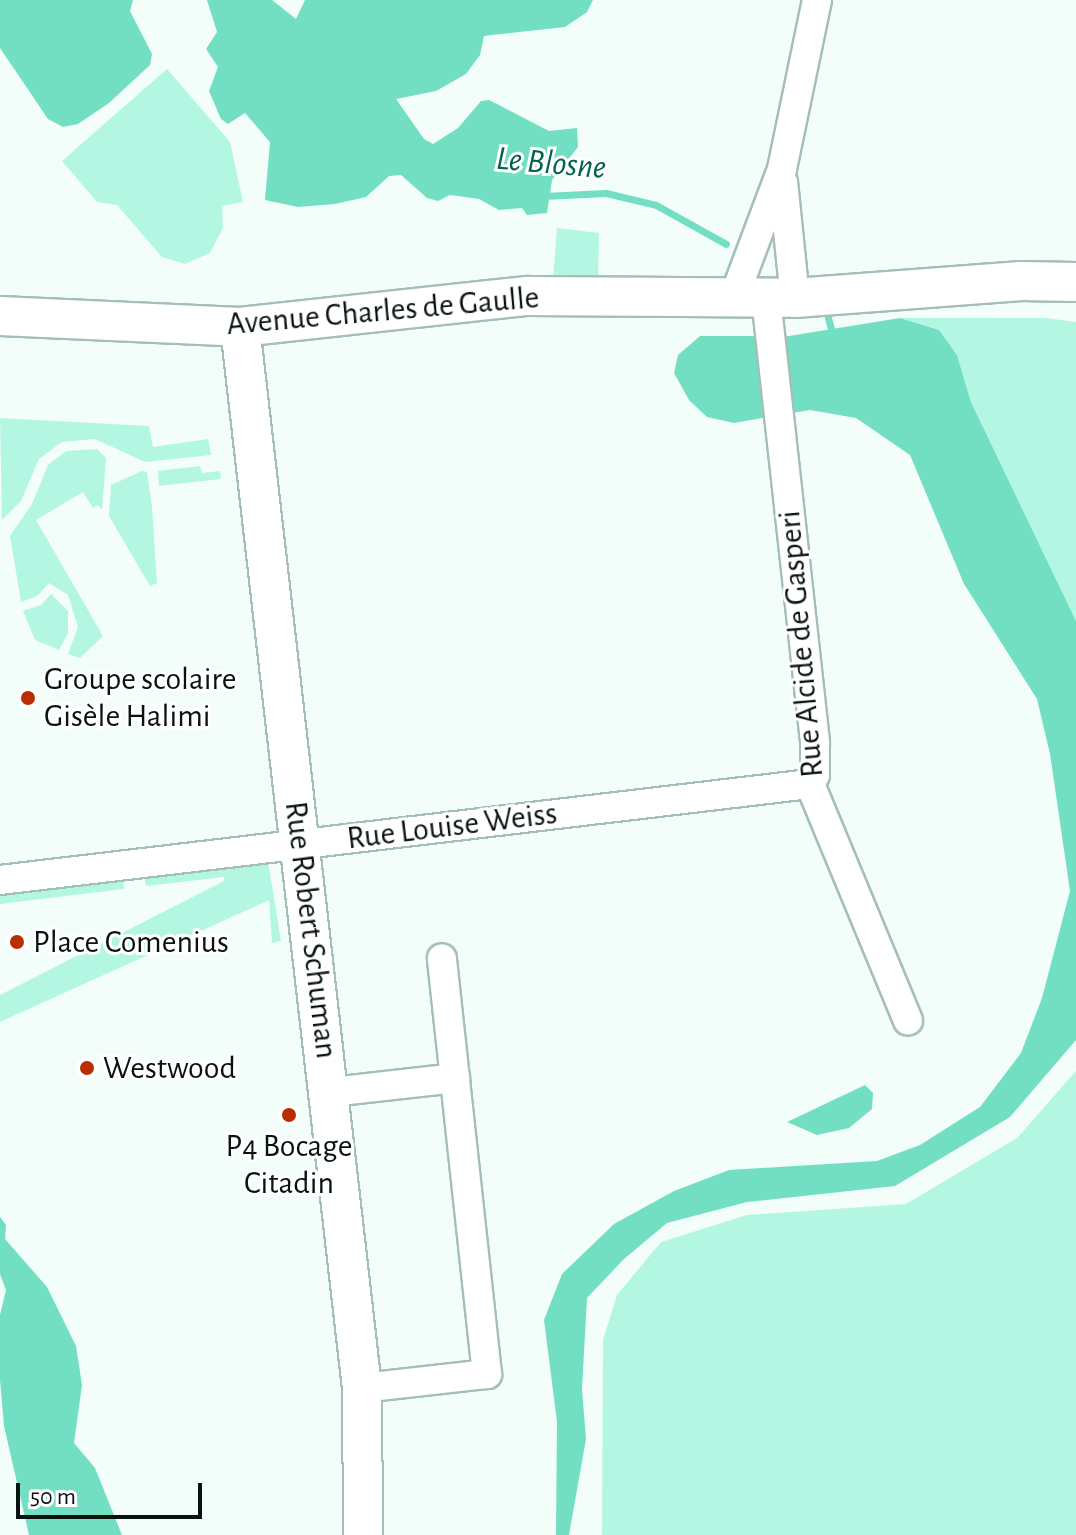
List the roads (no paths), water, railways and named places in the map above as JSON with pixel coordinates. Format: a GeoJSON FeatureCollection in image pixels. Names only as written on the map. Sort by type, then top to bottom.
{"type":"FeatureCollection","features":[{"type":"Feature","properties":{"kind":"street"},"geometry":{"type":"LineString","coordinates":[[765,297],[782,169],[817,0]]}},
{"type":"Feature","properties":{"kind":"street","name":"Rue Alcide de Gasperi"},"geometry":{"type":"LineString","coordinates":[[782,169],[785,240],[765,297],[809,681],[816,760],[810,784],[908,1021]]}},
{"type":"Feature","properties":{"kind":"street","name":"Avenue Charles de Gaulle"},"geometry":{"type":"LineString","coordinates":[[0,316],[240,327],[501,298],[765,297],[1021,281],[1076,282]]}},
{"type":"Feature","properties":{"kind":"street","name":"Rue Robert Schuman"},"geometry":{"type":"LineString","coordinates":[[240,327],[299,845],[331,1092],[362,1388],[363,1535]]}},
{"type":"Feature","properties":{"kind":"street","name":"Rue Louise Weiss"},"geometry":{"type":"LineString","coordinates":[[0,880],[810,784]]}},
{"type":"Feature","properties":{"kind":"street"},"geometry":{"type":"LineString","coordinates":[[362,1388],[487,1374],[442,958]]}},
{"type":"Feature","properties":{"kind":"street"},"geometry":{"type":"LineString","coordinates":[[331,1092],[455,1078]]}},
{"type":"Feature","properties":{"kind":"waterway"},"geometry":{"type":"LineString","coordinates":[[250,0],[272,23],[327,63]]}},
{"type":"Feature","properties":{"kind":"waterway","name":"Le Blosne"},"geometry":{"type":"LineString","coordinates":[[328,0],[322,41],[327,63],[400,143],[453,180],[543,196],[606,193],[656,205],[726,244]]}},
{"type":"Feature","properties":{"kind":"waterway","name":"Le Blosne"},"geometry":{"type":"LineString","coordinates":[[828,318],[836,346],[871,365],[933,417],[970,493],[996,598],[1044,653],[1076,749]]}},
{"type":"Feature","properties":{"kind":"place","name":"Groupe scolaire Gisèle Halimi"},"geometry":{"type":"Point","coordinates":[28,698]}},
{"type":"Feature","properties":{"kind":"place","name":"Place Comenius"},"geometry":{"type":"Point","coordinates":[17,942]}},
{"type":"Feature","properties":{"kind":"place","name":"Westwood"},"geometry":{"type":"Point","coordinates":[87,1068]}},
{"type":"Feature","properties":{"kind":"place","name":"P4 Bocage Citadin"},"geometry":{"type":"Point","coordinates":[289,1115]}}]}
